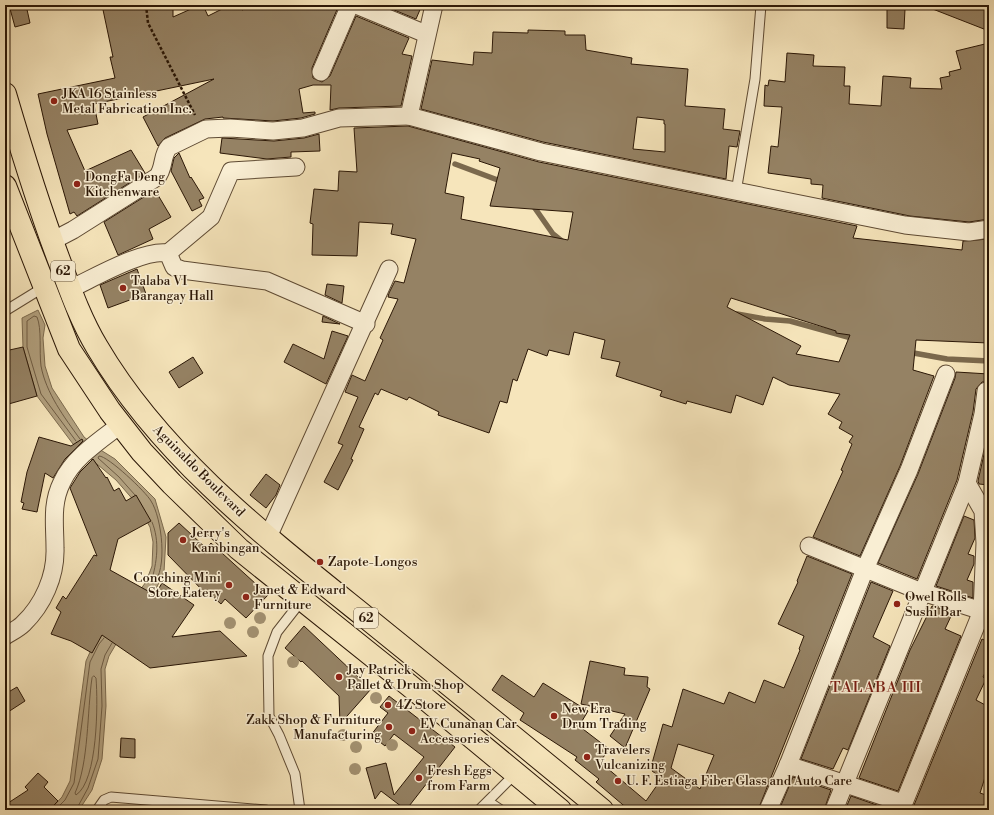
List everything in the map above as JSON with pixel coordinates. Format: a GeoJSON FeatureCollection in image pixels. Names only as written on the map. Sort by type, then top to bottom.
{"type":"FeatureCollection","features":[{"type":"Feature","properties":{"kind":"highway","name":"Aguinaldo Boulevard"},"geometry":{"type":"LineString","coordinates":[[5,94],[8,110],[52,241],[70,289],[90,335],[130,397],[157,429],[197,471],[268,537],[602,810]]}},
{"type":"Feature","properties":{"kind":"highway","name":"Aguinaldo Boulevard"},"geometry":{"type":"LineString","coordinates":[[5,186],[69,349],[120,425],[142,452],[239,549],[560,810]]}},
{"type":"Feature","properties":{"kind":"street"},"geometry":{"type":"LineString","coordinates":[[321,72],[350,5]]}},
{"type":"Feature","properties":{"kind":"street"},"geometry":{"type":"LineString","coordinates":[[356,5],[426,34]]}},
{"type":"Feature","properties":{"kind":"street"},"geometry":{"type":"LineString","coordinates":[[409,116],[426,34],[434,5]]}},
{"type":"Feature","properties":{"kind":"street"},"geometry":{"type":"LineString","coordinates":[[52,241],[73,230],[157,177],[162,172],[165,150],[168,147],[206,129],[230,128],[273,131],[303,128],[339,118],[409,116],[541,152],[905,225],[969,232],[989,229]]}},
{"type":"Feature","properties":{"kind":"street"},"geometry":{"type":"LineString","coordinates":[[70,289],[143,256],[156,253],[168,253],[211,217],[231,171],[296,167]]}},
{"type":"Feature","properties":{"kind":"street"},"geometry":{"type":"LineString","coordinates":[[168,253],[174,267],[182,270],[266,281],[366,324]]}},
{"type":"Feature","properties":{"kind":"street"},"geometry":{"type":"LineString","coordinates":[[268,537],[366,324],[389,269]]}},
{"type":"Feature","properties":{"kind":"street"},"geometry":{"type":"LineString","coordinates":[[768,810],[788,765],[865,569],[909,470],[946,374]]}},
{"type":"Feature","properties":{"kind":"street"},"geometry":{"type":"LineString","coordinates":[[834,810],[967,483],[983,414],[986,391]]}},
{"type":"Feature","properties":{"kind":"street"},"geometry":{"type":"LineString","coordinates":[[5,636],[22,625],[39,604],[48,587],[54,568],[54,512],[56,495],[68,471],[82,456],[120,425]]}},
{"type":"Feature","properties":{"kind":"street"},"geometry":{"type":"LineString","coordinates":[[788,765],[845,784],[902,806],[982,611],[985,543],[983,511],[967,483]]}},
{"type":"Feature","properties":{"kind":"street"},"geometry":{"type":"LineString","coordinates":[[809,546],[922,592],[982,611]]}},
{"type":"Feature","properties":{"kind":"lane"},"geometry":{"type":"LineString","coordinates":[[736,192],[755,79],[761,5]]}},
{"type":"Feature","properties":{"kind":"lane"},"geometry":{"type":"LineString","coordinates":[[5,311],[44,287]]}},
{"type":"Feature","properties":{"kind":"lane"},"geometry":{"type":"LineString","coordinates":[[300,810],[295,774],[279,735],[269,716],[268,656],[277,632],[302,600]]}},
{"type":"Feature","properties":{"kind":"lane"},"geometry":{"type":"LineString","coordinates":[[479,810],[489,802],[516,773]]}},
{"type":"Feature","properties":{"kind":"lane"},"geometry":{"type":"LineString","coordinates":[[97,810],[104,800],[111,797],[266,810]]}},
{"type":"Feature","properties":{"kind":"lane"},"geometry":{"type":"LineString","coordinates":[[489,802],[501,810]]}},
{"type":"Feature","properties":{"kind":"path"},"geometry":{"type":"LineString","coordinates":[[146,5],[148,23],[158,45],[196,118],[206,129]]}},
{"type":"Feature","properties":{"kind":"water"},"geometry":{"type":"Polygon","coordinates":[[[38,310],[45,325],[43,338],[45,366],[52,388],[84,437],[115,459],[155,499],[166,537],[164,572],[155,591],[119,639],[109,656],[105,669],[106,706],[102,759],[92,790],[79,810],[50,810],[62,797],[70,781],[86,661],[95,641],[124,611],[146,582],[152,566],[153,542],[150,527],[136,503],[116,480],[73,444],[37,396],[23,347],[22,318],[38,310]]]}},
{"type":"Feature","properties":{"kind":"building"},"geometry":{"type":"Polygon","coordinates":[[[9,5],[26,5],[30,23],[15,27],[9,5]]]}},
{"type":"Feature","properties":{"kind":"building"},"geometry":{"type":"Polygon","coordinates":[[[102,5],[173,5],[173,17],[200,5],[203,5],[208,16],[230,5],[240,5],[242,10],[257,5],[339,5],[312,68],[313,78],[322,82],[330,76],[356,16],[409,38],[402,54],[412,56],[401,106],[339,108],[330,110],[331,85],[313,85],[299,89],[303,113],[315,112],[315,114],[301,118],[273,121],[223,117],[205,119],[165,138],[158,146],[143,117],[214,79],[94,104],[98,124],[67,130],[85,171],[131,150],[145,173],[77,216],[74,212],[70,214],[47,134],[38,94],[115,78],[110,57],[113,57],[102,5]]]}},
{"type":"Feature","properties":{"kind":"building"},"geometry":{"type":"Polygon","coordinates":[[[382,5],[422,5],[416,19],[382,5]]]}},
{"type":"Feature","properties":{"kind":"building"},"geometry":{"type":"Polygon","coordinates":[[[989,5],[989,31],[925,6],[989,5]]]}},
{"type":"Feature","properties":{"kind":"building"},"geometry":{"type":"Polygon","coordinates":[[[887,9],[905,9],[904,29],[887,28],[887,9]]]}},
{"type":"Feature","properties":{"kind":"building"},"geometry":{"type":"Polygon","coordinates":[[[528,30],[565,31],[565,35],[585,35],[586,50],[632,58],[631,64],[688,69],[685,106],[725,109],[723,129],[740,131],[737,147],[729,146],[726,179],[543,142],[421,109],[432,60],[473,65],[474,52],[492,53],[493,32],[528,33],[528,30]],[[637,117],[633,149],[665,152],[664,120],[637,117]]]}},
{"type":"Feature","properties":{"kind":"building"},"geometry":{"type":"Polygon","coordinates":[[[989,43],[989,219],[969,222],[910,216],[822,198],[823,185],[811,184],[811,179],[768,173],[771,146],[778,147],[782,107],[764,106],[765,85],[768,86],[769,80],[785,82],[787,53],[814,55],[813,66],[845,67],[844,86],[850,86],[849,104],[881,106],[883,76],[911,78],[910,88],[942,89],[940,78],[950,76],[949,72],[961,69],[956,51],[989,43]]]}},
{"type":"Feature","properties":{"kind":"building"},"geometry":{"type":"Polygon","coordinates":[[[408,126],[539,162],[857,226],[853,238],[962,250],[963,241],[989,239],[989,343],[916,340],[913,370],[934,376],[900,466],[860,556],[813,537],[843,471],[841,470],[852,444],[849,442],[853,436],[839,428],[842,422],[828,414],[840,394],[789,385],[773,377],[763,405],[736,395],[731,413],[687,401],[686,404],[660,396],[662,391],[616,376],[620,362],[601,358],[605,340],[574,332],[569,355],[549,350],[547,356],[528,349],[517,381],[513,379],[507,403],[500,401],[489,433],[438,415],[439,412],[409,397],[407,400],[381,389],[378,395],[375,393],[359,427],[364,429],[351,459],[353,460],[338,490],[324,482],[343,445],[338,443],[358,397],[345,392],[352,375],[365,381],[383,340],[380,338],[398,299],[388,297],[389,293],[395,281],[404,283],[416,239],[391,234],[393,224],[359,222],[357,256],[312,255],[313,224],[310,223],[314,189],[338,191],[339,171],[357,172],[354,128],[408,126]],[[452,153],[445,193],[464,197],[461,219],[568,240],[573,212],[490,206],[500,168],[479,161],[480,159],[452,153]],[[731,298],[727,307],[801,346],[796,354],[839,362],[850,335],[836,333],[836,331],[731,298]]]}},
{"type":"Feature","properties":{"kind":"building"},"geometry":{"type":"Polygon","coordinates":[[[319,134],[320,151],[291,152],[291,157],[267,159],[220,153],[222,138],[274,141],[304,138],[319,134]]]}},
{"type":"Feature","properties":{"kind":"building"},"geometry":{"type":"Polygon","coordinates":[[[179,153],[190,178],[191,177],[204,198],[199,200],[202,206],[192,211],[171,171],[174,158],[179,153]]]}},
{"type":"Feature","properties":{"kind":"building"},"geometry":{"type":"Polygon","coordinates":[[[155,190],[171,217],[149,229],[153,239],[118,255],[104,222],[155,190]]]}},
{"type":"Feature","properties":{"kind":"building","name":"Talaba VI Barangay Hall"},"geometry":{"type":"Polygon","coordinates":[[[137,269],[146,294],[108,308],[100,285],[137,269]]]}},
{"type":"Feature","properties":{"kind":"building"},"geometry":{"type":"Polygon","coordinates":[[[327,284],[344,286],[342,303],[325,295],[327,284]]]}},
{"type":"Feature","properties":{"kind":"building"},"geometry":{"type":"Polygon","coordinates":[[[323,316],[340,324],[322,322],[323,316]]]}},
{"type":"Feature","properties":{"kind":"building"},"geometry":{"type":"Polygon","coordinates":[[[332,331],[348,336],[326,384],[284,362],[293,344],[324,359],[332,331]]]}},
{"type":"Feature","properties":{"kind":"building"},"geometry":{"type":"Polygon","coordinates":[[[23,347],[37,396],[5,405],[5,351],[23,347]]]}},
{"type":"Feature","properties":{"kind":"building"},"geometry":{"type":"Polygon","coordinates":[[[193,357],[203,373],[179,388],[169,372],[193,357]]]}},
{"type":"Feature","properties":{"kind":"building"},"geometry":{"type":"Polygon","coordinates":[[[956,372],[989,374],[989,382],[982,382],[976,389],[973,412],[957,480],[917,579],[878,563],[918,474],[956,372]]]}},
{"type":"Feature","properties":{"kind":"building"},"geometry":{"type":"Polygon","coordinates":[[[989,432],[989,485],[979,484],[978,481],[989,432]]]}},
{"type":"Feature","properties":{"kind":"building"},"geometry":{"type":"Polygon","coordinates":[[[39,437],[71,446],[82,439],[83,441],[65,459],[53,478],[45,473],[37,512],[22,509],[24,503],[21,502],[27,472],[39,437]]]}},
{"type":"Feature","properties":{"kind":"building"},"geometry":{"type":"Polygon","coordinates":[[[93,459],[106,478],[107,477],[114,491],[119,488],[126,501],[136,495],[151,521],[118,539],[110,570],[155,595],[162,583],[194,605],[172,637],[220,631],[247,656],[150,668],[102,635],[92,653],[71,641],[51,634],[61,612],[56,608],[63,596],[66,599],[94,555],[97,556],[70,488],[80,472],[93,459]]]}},
{"type":"Feature","properties":{"kind":"building"},"geometry":{"type":"Polygon","coordinates":[[[266,474],[280,485],[276,495],[266,508],[250,495],[266,474]]]}},
{"type":"Feature","properties":{"kind":"building"},"geometry":{"type":"Polygon","coordinates":[[[964,516],[974,520],[975,538],[968,554],[974,556],[974,564],[967,580],[973,582],[973,598],[936,586],[964,516]]]}},
{"type":"Feature","properties":{"kind":"building"},"geometry":{"type":"Polygon","coordinates":[[[179,523],[206,548],[211,543],[268,595],[246,618],[225,599],[221,604],[211,595],[209,597],[168,555],[168,533],[179,523]]]}},
{"type":"Feature","properties":{"kind":"building"},"geometry":{"type":"Polygon","coordinates":[[[807,556],[852,574],[758,810],[629,810],[596,782],[599,779],[575,760],[577,757],[520,720],[524,713],[492,690],[502,675],[534,697],[543,683],[588,711],[579,726],[609,749],[600,762],[646,801],[662,778],[652,771],[653,769],[651,767],[663,724],[672,727],[683,689],[724,704],[729,692],[755,703],[764,680],[784,688],[800,650],[799,649],[804,636],[778,624],[798,582],[797,581],[807,556]],[[678,744],[671,768],[700,789],[714,755],[678,744]]]}},
{"type":"Feature","properties":{"kind":"building"},"geometry":{"type":"Polygon","coordinates":[[[871,582],[893,591],[873,637],[890,646],[848,750],[843,748],[833,769],[801,759],[871,582]]]}},
{"type":"Feature","properties":{"kind":"building"},"geometry":{"type":"Polygon","coordinates":[[[932,606],[953,612],[945,629],[961,636],[898,791],[859,778],[910,650],[932,606]]]}},
{"type":"Feature","properties":{"kind":"building"},"geometry":{"type":"Polygon","coordinates":[[[304,626],[371,689],[340,724],[339,696],[302,661],[301,662],[285,648],[304,626]]]}},
{"type":"Feature","properties":{"kind":"building"},"geometry":{"type":"Polygon","coordinates":[[[982,639],[989,642],[989,665],[983,677],[986,679],[976,700],[989,707],[989,765],[980,793],[989,796],[989,810],[912,810],[982,639]]]}},
{"type":"Feature","properties":{"kind":"building"},"geometry":{"type":"Polygon","coordinates":[[[590,661],[625,668],[624,675],[648,677],[647,687],[650,689],[625,748],[610,736],[625,714],[581,704],[590,661]]]}},
{"type":"Feature","properties":{"kind":"building"},"geometry":{"type":"Polygon","coordinates":[[[17,687],[25,701],[5,714],[5,694],[17,687]]]}},
{"type":"Feature","properties":{"kind":"building"},"geometry":{"type":"Polygon","coordinates":[[[389,696],[455,747],[406,810],[381,791],[375,799],[366,768],[386,763],[394,795],[424,757],[394,734],[385,746],[371,735],[388,713],[380,707],[389,696]]]}},
{"type":"Feature","properties":{"kind":"building"},"geometry":{"type":"Polygon","coordinates":[[[121,738],[135,739],[135,758],[120,757],[121,738]]]}},
{"type":"Feature","properties":{"kind":"building"},"geometry":{"type":"Polygon","coordinates":[[[38,773],[48,782],[44,787],[58,801],[49,810],[5,810],[5,805],[28,790],[25,787],[38,773]]]}},
{"type":"Feature","properties":{"kind":"building"},"geometry":{"type":"Polygon","coordinates":[[[793,777],[831,790],[824,810],[779,810],[793,777]]]}},
{"type":"Feature","properties":{"kind":"building"},"geometry":{"type":"Polygon","coordinates":[[[851,796],[891,810],[845,810],[851,796]]]}},
{"type":"Feature","properties":{"kind":"waterway"},"geometry":{"type":"LineString","coordinates":[[455,164],[503,182]]}},
{"type":"Feature","properties":{"kind":"waterway"},"geometry":{"type":"LineString","coordinates":[[532,204],[553,234],[563,242]]}},
{"type":"Feature","properties":{"kind":"waterway"},"geometry":{"type":"LineString","coordinates":[[737,314],[765,319],[790,321],[855,339]]}},
{"type":"Feature","properties":{"kind":"waterway"},"geometry":{"type":"LineString","coordinates":[[908,352],[947,359],[989,361]]}},
{"type":"Feature","properties":{"kind":"place","name":"JKA 16 Stainless Metal Fabrication Inc."},"geometry":{"type":"Point","coordinates":[54,101]}},
{"type":"Feature","properties":{"kind":"place","name":"DongFa Deng Kitchenware"},"geometry":{"type":"Point","coordinates":[77,184]}},
{"type":"Feature","properties":{"kind":"place","name":"Talaba VI Barangay Hall"},"geometry":{"type":"Point","coordinates":[123,288]}},
{"type":"Feature","properties":{"kind":"place","name":"Jerry's Kambingan"},"geometry":{"type":"Point","coordinates":[183,540]}},
{"type":"Feature","properties":{"kind":"place","name":"Zapote-Longos"},"geometry":{"type":"Point","coordinates":[320,562]}},
{"type":"Feature","properties":{"kind":"place","name":"Conching Mini Store Eatery"},"geometry":{"type":"Point","coordinates":[229,585]}},
{"type":"Feature","properties":{"kind":"place","name":"Janet & Edward Furniture"},"geometry":{"type":"Point","coordinates":[246,597]}},
{"type":"Feature","properties":{"kind":"place","name":"Owel Rolls Sushi Bar"},"geometry":{"type":"Point","coordinates":[897,604]}},
{"type":"Feature","properties":{"kind":"place","name":"Jay Patrick Pallet & Drum Shop"},"geometry":{"type":"Point","coordinates":[339,677]}},
{"type":"Feature","properties":{"kind":"place","name":"4Z Store"},"geometry":{"type":"Point","coordinates":[388,705]}},
{"type":"Feature","properties":{"kind":"place","name":"New Era Drum Trading"},"geometry":{"type":"Point","coordinates":[554,716]}},
{"type":"Feature","properties":{"kind":"place","name":"Zakk Shop & Furniture Manufacturing"},"geometry":{"type":"Point","coordinates":[389,727]}},
{"type":"Feature","properties":{"kind":"place","name":"EV Cunanan Car Accessories"},"geometry":{"type":"Point","coordinates":[412,731]}},
{"type":"Feature","properties":{"kind":"place","name":"Travelers Vulcanizing"},"geometry":{"type":"Point","coordinates":[587,757]}},
{"type":"Feature","properties":{"kind":"place","name":"Fresh Eggs from Farm"},"geometry":{"type":"Point","coordinates":[419,778]}},
{"type":"Feature","properties":{"kind":"place","name":"U. F. Estiaga Fiber Glass and Auto Care"},"geometry":{"type":"Point","coordinates":[618,781]}},
{"type":"Feature","properties":{"kind":"district","name":"TALABA III"},"geometry":{"type":"Point","coordinates":[876,687]}}]}
